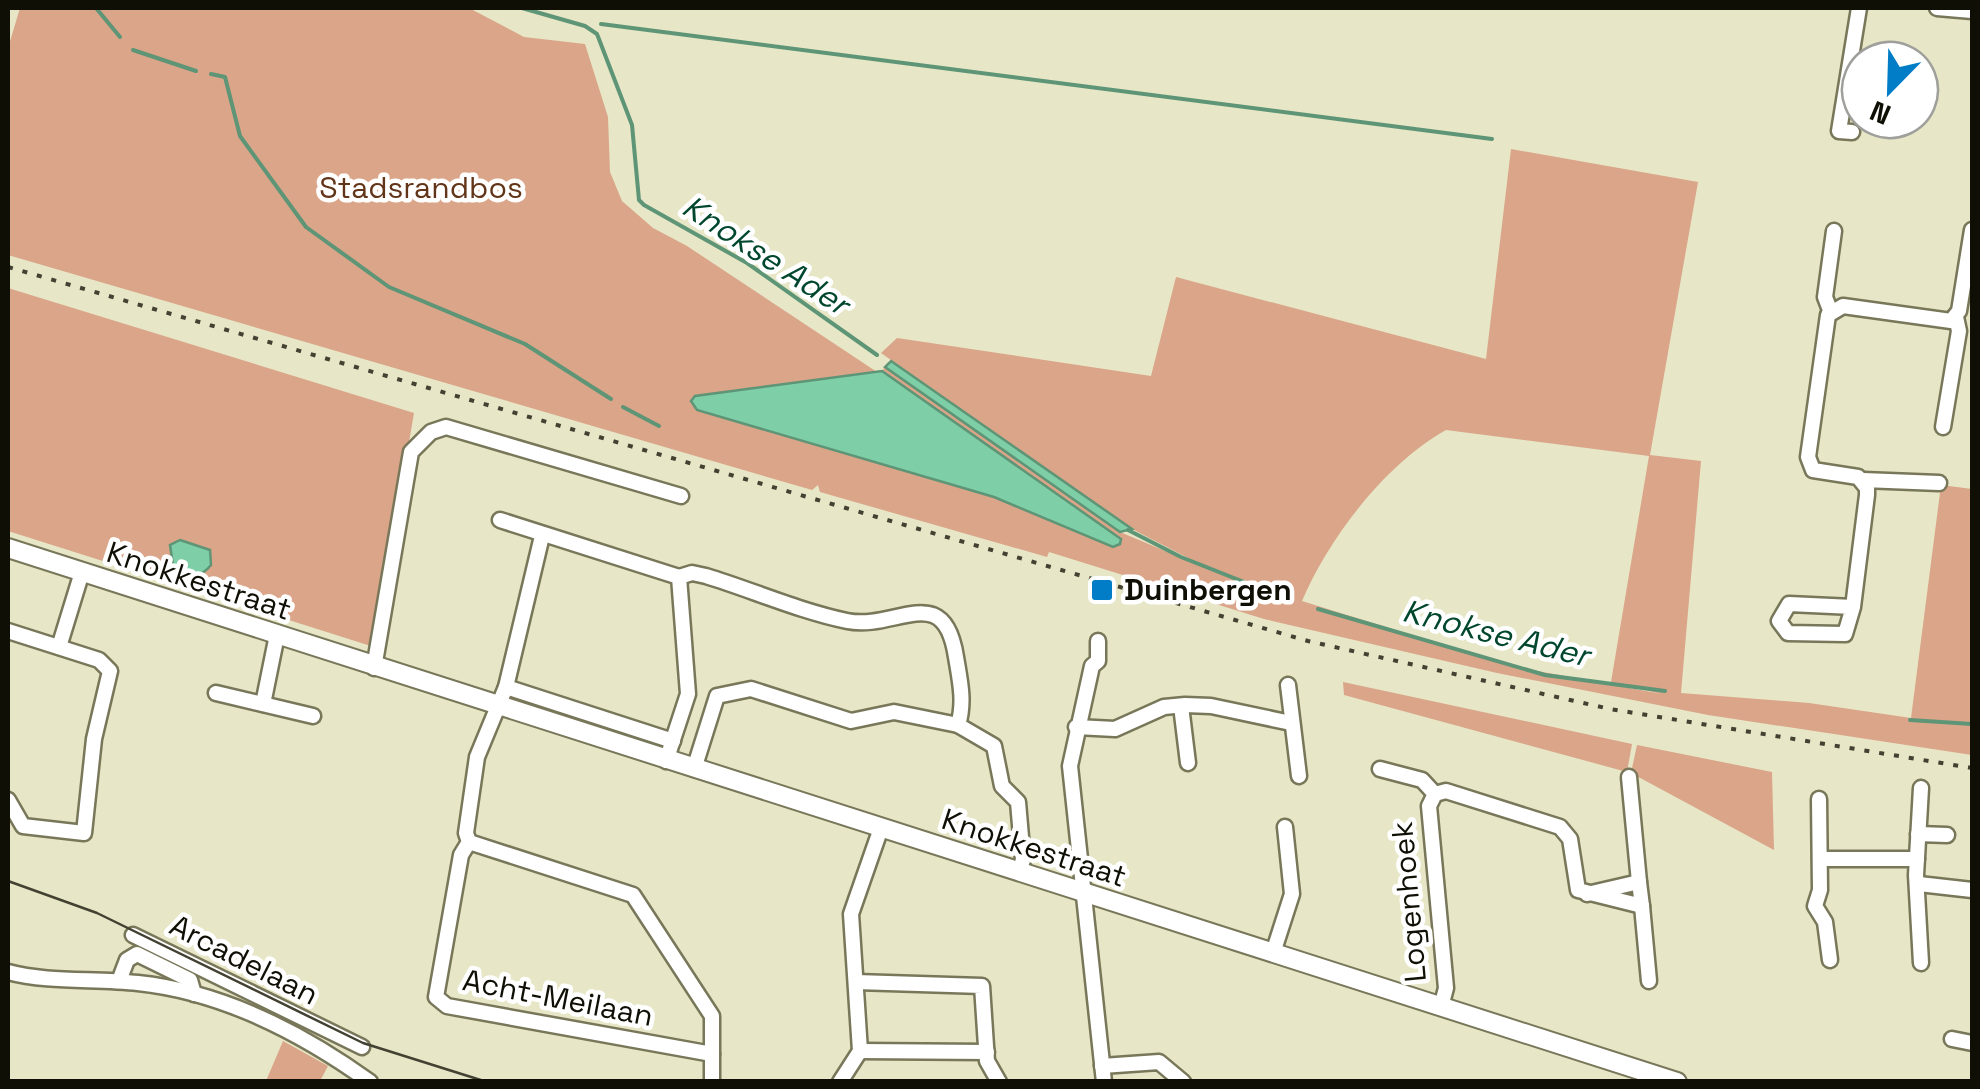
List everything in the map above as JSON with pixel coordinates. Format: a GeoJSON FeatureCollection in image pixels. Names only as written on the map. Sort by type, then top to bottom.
{"type":"FeatureCollection","features":[{"type":"Feature","properties":{"kind":"street"},"geometry":{"type":"LineString","coordinates":[[1854,40],[1859,8]]}},
{"type":"Feature","properties":{"kind":"street"},"geometry":{"type":"LineString","coordinates":[[1937,8],[1972,11]]}},
{"type":"Feature","properties":{"kind":"street"},"geometry":{"type":"LineString","coordinates":[[1943,427],[1960,331],[1956,317],[1972,230]]}},
{"type":"Feature","properties":{"kind":"street"},"geometry":{"type":"LineString","coordinates":[[1834,231],[1825,297],[1830,310],[1808,458],[1819,472],[1863,480],[1939,483]]}},
{"type":"Feature","properties":{"kind":"street"},"geometry":{"type":"LineString","coordinates":[[1830,310],[1843,306],[1945,321],[1956,317]]}},
{"type":"Feature","properties":{"kind":"street"},"geometry":{"type":"LineString","coordinates":[[374,668],[411,452],[431,432],[446,427],[681,496]]}},
{"type":"Feature","properties":{"kind":"street"},"geometry":{"type":"LineString","coordinates":[[1853,607],[1789,604],[1779,621],[1788,633],[1840,636],[1849,630],[1853,607],[1867,495],[1863,480]]}},
{"type":"Feature","properties":{"kind":"street"},"geometry":{"type":"LineString","coordinates":[[500,520],[680,577],[692,572],[850,622],[928,614],[942,617],[952,629],[963,709],[958,726]]}},
{"type":"Feature","properties":{"kind":"street","name":"Acht-Meilaan"},"geometry":{"type":"LineString","coordinates":[[542,536],[506,687],[477,757],[466,832],[470,842],[633,896],[712,1016],[712,1082]]}},
{"type":"Feature","properties":{"kind":"street","name":"Knokkestraat"},"geometry":{"type":"LineString","coordinates":[[8,548],[1678,1082]]}},
{"type":"Feature","properties":{"kind":"street"},"geometry":{"type":"LineString","coordinates":[[59,648],[82,572]]}},
{"type":"Feature","properties":{"kind":"street"},"geometry":{"type":"LineString","coordinates":[[666,761],[688,694],[680,577]]}},
{"type":"Feature","properties":{"kind":"street"},"geometry":{"type":"LineString","coordinates":[[8,631],[100,660],[110,672],[94,739],[84,833],[23,826],[8,800]]}},
{"type":"Feature","properties":{"kind":"street"},"geometry":{"type":"LineString","coordinates":[[263,704],[277,635]]}},
{"type":"Feature","properties":{"kind":"street"},"geometry":{"type":"LineString","coordinates":[[1098,642],[1098,662],[1092,666],[1070,766],[1103,1074],[1149,1062],[1164,1063],[1183,1082]]}},
{"type":"Feature","properties":{"kind":"street"},"geometry":{"type":"LineString","coordinates":[[1288,685],[1299,776]]}},
{"type":"Feature","properties":{"kind":"street"},"geometry":{"type":"LineString","coordinates":[[506,687],[673,741]]}},
{"type":"Feature","properties":{"kind":"street"},"geometry":{"type":"LineString","coordinates":[[688,694],[717,696],[751,689],[850,721],[894,712],[958,726],[994,746],[1002,786],[1018,802],[1023,860],[1019,871]]}},
{"type":"Feature","properties":{"kind":"street"},"geometry":{"type":"LineString","coordinates":[[216,693],[313,716]]}},
{"type":"Feature","properties":{"kind":"street"},"geometry":{"type":"LineString","coordinates":[[694,769],[717,696]]}},
{"type":"Feature","properties":{"kind":"street"},"geometry":{"type":"LineString","coordinates":[[1076,727],[1115,729],[1164,707],[1181,706],[1211,706],[1292,723]]}},
{"type":"Feature","properties":{"kind":"street"},"geometry":{"type":"LineString","coordinates":[[1181,706],[1188,764]]}},
{"type":"Feature","properties":{"kind":"street","name":"Logenhoek"},"geometry":{"type":"LineString","coordinates":[[1380,769],[1422,780],[1435,794]]}},
{"type":"Feature","properties":{"kind":"street"},"geometry":{"type":"LineString","coordinates":[[1628,777],[1650,981]]}},
{"type":"Feature","properties":{"kind":"street"},"geometry":{"type":"LineString","coordinates":[[1920,963],[1920,884],[1916,860],[1921,788]]}},
{"type":"Feature","properties":{"kind":"street","name":"Logenhoek"},"geometry":{"type":"LineString","coordinates":[[1441,1007],[1446,988],[1428,806],[1435,794],[1446,791],[1567,831],[1574,882],[1587,894]]}},
{"type":"Feature","properties":{"kind":"street"},"geometry":{"type":"LineString","coordinates":[[1819,799],[1820,859],[1808,907],[1826,922],[1830,960]]}},
{"type":"Feature","properties":{"kind":"street"},"geometry":{"type":"LineString","coordinates":[[1273,954],[1292,894],[1285,827]]}},
{"type":"Feature","properties":{"kind":"street"},"geometry":{"type":"LineString","coordinates":[[840,1082],[860,1051],[852,914],[881,828]]}},
{"type":"Feature","properties":{"kind":"street"},"geometry":{"type":"LineString","coordinates":[[1918,834],[1947,834]]}},
{"type":"Feature","properties":{"kind":"street","name":"Acht-Meilaan"},"geometry":{"type":"LineString","coordinates":[[470,842],[461,855],[436,993],[440,1002],[712,1054]]}},
{"type":"Feature","properties":{"kind":"street"},"geometry":{"type":"LineString","coordinates":[[1820,859],[1916,860]]}},
{"type":"Feature","properties":{"kind":"street"},"geometry":{"type":"LineString","coordinates":[[1587,894],[1639,882]]}},
{"type":"Feature","properties":{"kind":"street"},"geometry":{"type":"LineString","coordinates":[[1920,884],[1972,890]]}},
{"type":"Feature","properties":{"kind":"street"},"geometry":{"type":"LineString","coordinates":[[1587,894],[1642,906]]}},
{"type":"Feature","properties":{"kind":"street","name":"Arcadelaan"},"geometry":{"type":"LineString","coordinates":[[133,935],[362,1047]]}},
{"type":"Feature","properties":{"kind":"street","name":"Arcadelaan"},"geometry":{"type":"LineString","coordinates":[[120,981],[127,960],[137,954],[190,980],[194,994]]}},
{"type":"Feature","properties":{"kind":"street","name":"Arcadelaan"},"geometry":{"type":"LineString","coordinates":[[8,972],[120,981],[194,994],[257,1017],[324,1050],[370,1082]]}},
{"type":"Feature","properties":{"kind":"street"},"geometry":{"type":"LineString","coordinates":[[856,982],[982,986],[987,1052],[999,1082]]}},
{"type":"Feature","properties":{"kind":"street","name":"Arcadelaan"},"geometry":{"type":"LineString","coordinates":[[324,1050],[332,1032]]}},
{"type":"Feature","properties":{"kind":"street"},"geometry":{"type":"LineString","coordinates":[[1952,1039],[1972,1043]]}},
{"type":"Feature","properties":{"kind":"street"},"geometry":{"type":"LineString","coordinates":[[860,1051],[987,1052]]}},
{"type":"Feature","properties":{"kind":"green space","name":"Stadsrandbos"},"geometry":{"type":"Polygon","coordinates":[[[20,8],[469,8],[524,37],[585,44],[608,117],[610,172],[622,201],[653,228],[687,246],[880,374],[695,396],[994,497],[1113,547],[1121,539],[882,371],[885,367],[1120,532],[1280,599],[1281,595],[1194,561],[1132,529],[881,353],[897,338],[1151,376],[1176,277],[1486,359],[1511,149],[1698,182],[1650,455],[1701,461],[1681,693],[1809,703],[1911,718],[1941,485],[1972,489],[1972,755],[1708,715],[1497,673],[1264,619],[1049,552],[1047,557],[820,492],[818,485],[812,490],[8,255],[8,48],[20,8]],[[1446,430],[1402,462],[1361,505],[1327,552],[1302,601],[1511,666],[1662,694],[1611,682],[1649,456],[1446,430]]]}},
{"type":"Feature","properties":{"kind":"green space"},"geometry":{"type":"Polygon","coordinates":[[[8,288],[414,413],[374,647],[8,531],[8,288]]]}},
{"type":"Feature","properties":{"kind":"green space"},"geometry":{"type":"Polygon","coordinates":[[[1343,682],[1632,744],[1627,772],[1344,695],[1343,682]]]}},
{"type":"Feature","properties":{"kind":"green space"},"geometry":{"type":"Polygon","coordinates":[[[1637,745],[1772,772],[1774,850],[1631,773],[1637,745]]]}},
{"type":"Feature","properties":{"kind":"green space"},"geometry":{"type":"Polygon","coordinates":[[[283,1041],[328,1066],[320,1081],[266,1081],[283,1041]]]}},
{"type":"Feature","properties":{"kind":"shaded area"},"geometry":{"type":"Polygon","coordinates":[[[891,361],[1132,529],[1120,532],[885,367],[891,361]]]}},
{"type":"Feature","properties":{"kind":"shaded area"},"geometry":{"type":"Polygon","coordinates":[[[882,371],[1121,539],[1120,544],[1113,547],[994,497],[697,410],[691,401],[695,396],[882,371]]]}},
{"type":"Feature","properties":{"kind":"shaded area"},"geometry":{"type":"Polygon","coordinates":[[[180,540],[210,550],[211,565],[207,570],[194,575],[174,572],[170,545],[180,540]]]}},
{"type":"Feature","properties":{"kind":"waterway"},"geometry":{"type":"LineString","coordinates":[[96,8],[120,37]]}},
{"type":"Feature","properties":{"kind":"waterway","name":"Knokse Ader"},"geometry":{"type":"LineString","coordinates":[[522,8],[585,26],[597,34],[632,125],[639,200],[644,205],[747,263],[877,355]]}},
{"type":"Feature","properties":{"kind":"waterway"},"geometry":{"type":"LineString","coordinates":[[601,24],[1492,139]]}},
{"type":"Feature","properties":{"kind":"waterway"},"geometry":{"type":"LineString","coordinates":[[133,50],[196,71]]}},
{"type":"Feature","properties":{"kind":"waterway"},"geometry":{"type":"LineString","coordinates":[[211,74],[225,77],[240,136],[306,227],[389,287],[525,344],[611,399]]}},
{"type":"Feature","properties":{"kind":"waterway"},"geometry":{"type":"LineString","coordinates":[[623,407],[659,426]]}},
{"type":"Feature","properties":{"kind":"waterway","name":"Knokse Ader"},"geometry":{"type":"LineString","coordinates":[[1128,530],[1181,557],[1274,594]]}},
{"type":"Feature","properties":{"kind":"waterway","name":"Knokse Ader"},"geometry":{"type":"LineString","coordinates":[[1318,609],[1545,675],[1665,691]]}},
{"type":"Feature","properties":{"kind":"waterway","name":"Knokse Ader"},"geometry":{"type":"LineString","coordinates":[[1910,720],[1972,724]]}},
{"type":"Feature","properties":{"kind":"tram line"},"geometry":{"type":"LineString","coordinates":[[8,881],[97,913],[363,1043],[487,1082]]}},
{"type":"Feature","properties":{"kind":"railway"},"geometry":{"type":"LineString","coordinates":[[8,267],[1308,641],[1610,709],[1972,768]]}},
{"type":"Feature","properties":{"kind":"place","name":"Duinbergen"},"geometry":{"type":"Point","coordinates":[1102,590]}}]}
